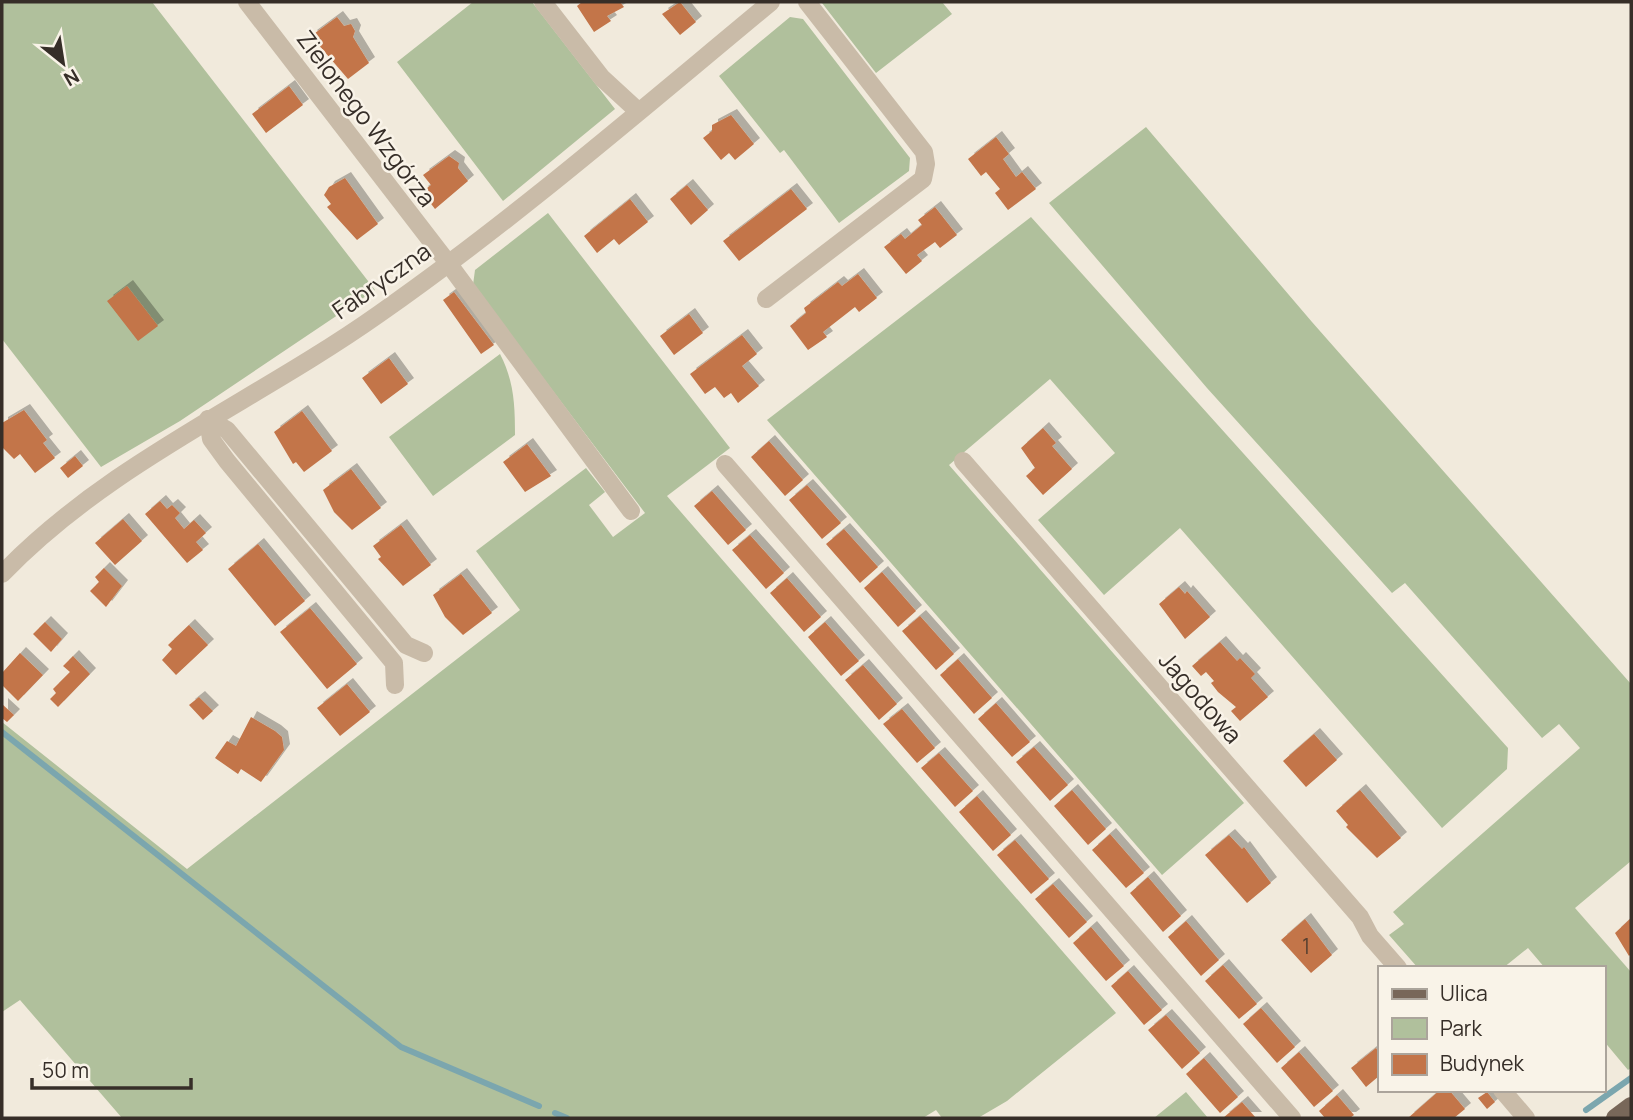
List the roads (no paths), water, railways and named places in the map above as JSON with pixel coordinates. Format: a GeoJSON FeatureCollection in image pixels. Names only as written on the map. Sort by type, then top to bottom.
{"type":"FeatureCollection","features":[{"type":"Feature","properties":{"kind":"main road"},"geometry":{"type":"LineString","coordinates":[[1615,1118],[1631,1106]]}},
{"type":"Feature","properties":{"kind":"street","name":"Zielonego Wzgórza"},"geometry":{"type":"LineString","coordinates":[[247,2],[448,263],[631,511]]}},
{"type":"Feature","properties":{"kind":"street"},"geometry":{"type":"LineString","coordinates":[[543,2],[602,78],[639,112]]}},
{"type":"Feature","properties":{"kind":"street","name":"Fabryczna"},"geometry":{"type":"LineString","coordinates":[[4,566],[111,480],[377,316],[639,112],[771,2]]}},
{"type":"Feature","properties":{"kind":"street"},"geometry":{"type":"LineString","coordinates":[[766,299],[923,179],[926,164],[924,152],[807,2]]}},
{"type":"Feature","properties":{"kind":"street"},"geometry":{"type":"LineString","coordinates":[[208,419],[227,430],[406,645],[424,653]]}},
{"type":"Feature","properties":{"kind":"street"},"geometry":{"type":"LineString","coordinates":[[208,419],[211,439],[226,461],[394,663],[395,685]]}},
{"type":"Feature","properties":{"kind":"street","name":"Jagodowa"},"geometry":{"type":"LineString","coordinates":[[963,461],[1360,917],[1370,936],[1396,966]]}},
{"type":"Feature","properties":{"kind":"street"},"geometry":{"type":"LineString","coordinates":[[725,464],[1292,1118]]}},
{"type":"Feature","properties":{"kind":"street"},"geometry":{"type":"LineString","coordinates":[[1504,1092],[1526,1118]]}},
{"type":"Feature","properties":{"kind":"waterway"},"geometry":{"type":"LineString","coordinates":[[2,732],[401,1047],[539,1106]]}},
{"type":"Feature","properties":{"kind":"waterway"},"geometry":{"type":"LineString","coordinates":[[1586,1110],[1631,1078]]}},
{"type":"Feature","properties":{"kind":"waterway"},"geometry":{"type":"LineString","coordinates":[[555,1113],[567,1118]]}}]}
